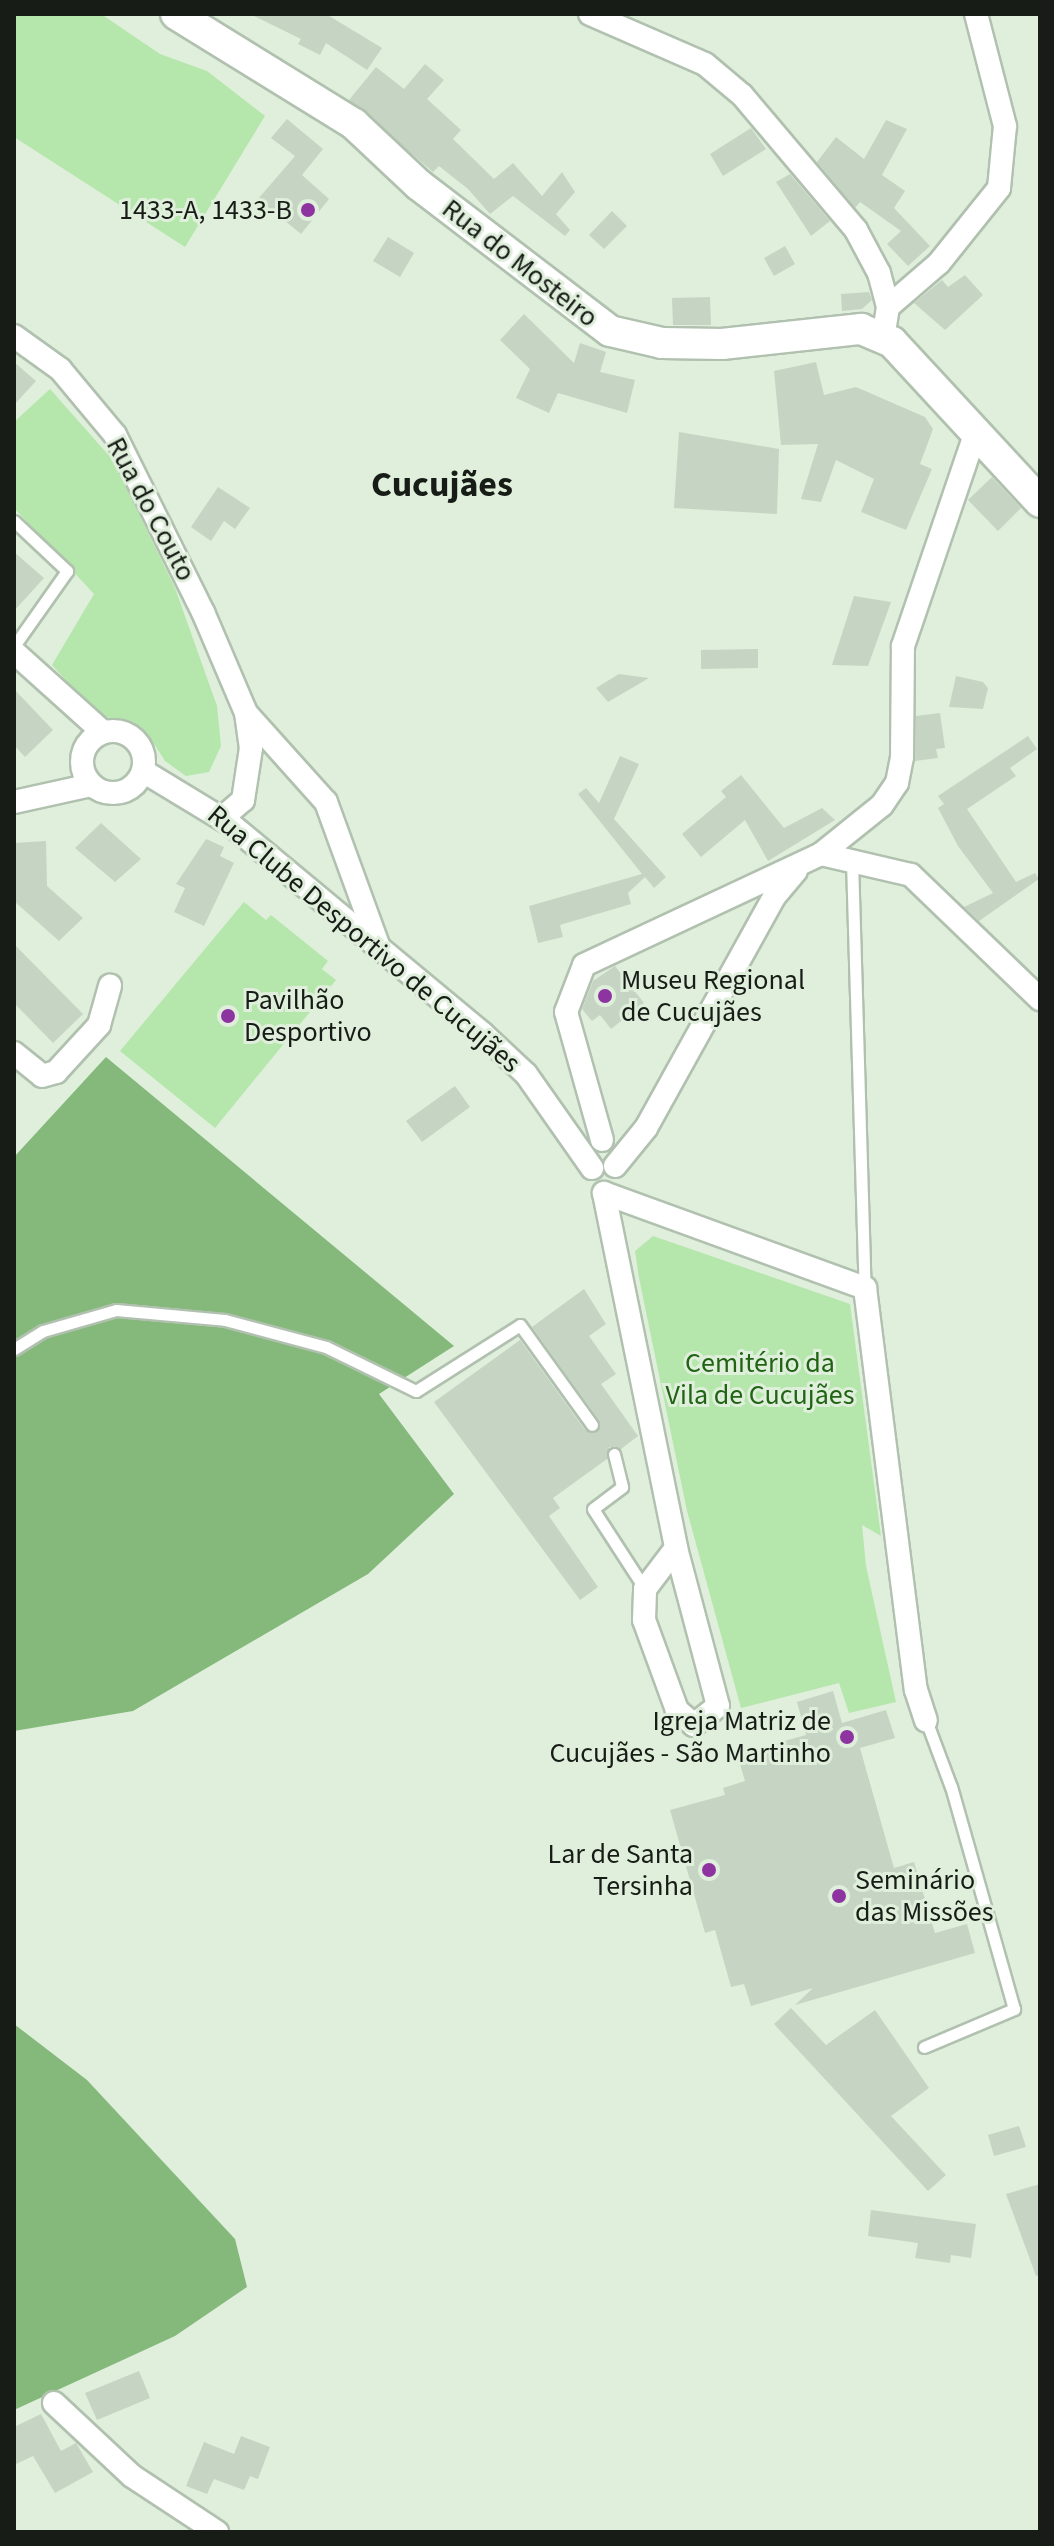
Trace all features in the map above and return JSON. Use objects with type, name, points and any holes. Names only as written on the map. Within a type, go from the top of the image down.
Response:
[{"type":"main road","name":"Rua do Mosteiro","points":[[176,14],[354,124],[419,185],[610,331],[662,343],[722,344],[819,329],[861,329],[885,322],[911,356],[1040,502]]},
{"type":"street","points":[[590,14],[705,64],[742,95],[856,230],[879,273],[885,322]]},
{"type":"street","points":[[885,322],[939,263],[999,188],[1005,126],[976,14]]},
{"type":"street","name":"Rua do Couto","points":[[14,336],[60,369],[115,435],[145,487],[246,713],[326,802],[381,952]]},
{"type":"street","points":[[604,1193],[616,1182],[615,1166],[646,1128],[774,897],[811,859],[882,805],[897,783],[903,646],[976,431]]},
{"type":"street","points":[[14,652],[103,732],[135,740],[143,771],[121,793],[91,785],[14,802]]},
{"type":"street","name":"Rua do Couto","points":[[222,818],[243,800],[250,779],[246,713]]},
{"type":"street","points":[[91,785],[82,755],[103,732]]},
{"type":"street","name":"Rua Clube Desportivo de Cucujães","points":[[143,771],[222,818],[526,1074],[592,1168]]},
{"type":"street","points":[[602,1140],[566,1012],[584,965],[811,859],[852,857],[911,875],[1040,999]]},
{"type":"street","points":[[14,1053],[42,1076],[56,1072],[99,1025],[110,986]]},
{"type":"street","points":[[615,1166],[602,1161],[592,1168],[592,1187],[865,1288],[916,1690],[926,1720]]},
{"type":"street","points":[[604,1193],[676,1548],[718,1706],[694,1725],[677,1710],[649,1633],[645,1589],[676,1548]]},
{"type":"street","points":[[54,2403],[132,2476],[217,2532]]},
{"type":"lane","points":[[14,521],[67,571],[14,646]]},
{"type":"lane","points":[[852,857],[865,1288]]},
{"type":"lane","points":[[14,1349],[43,1331],[116,1310],[225,1320],[326,1347],[416,1391],[520,1325],[592,1425]]},
{"type":"lane","points":[[614,1454],[622,1487],[593,1509],[645,1589]]},
{"type":"lane","points":[[924,2047],[1014,2009],[951,1787],[926,1720]]},
{"type":"green space","points":[[14,14],[101,14],[160,54],[207,71],[265,116],[185,247],[14,137]]},
{"type":"green space","points":[[50,389],[112,459],[175,588],[217,706],[221,746],[209,772],[186,776],[165,761],[149,736],[94,711],[52,665],[94,594],[14,508],[14,422]]},
{"type":"green space","name":"Pavilhão Desportivo","points":[[244,902],[266,920],[271,915],[328,961],[322,969],[336,980],[215,1128],[120,1051]]},
{"type":"green space","points":[[106,1057],[454,1346],[379,1394],[454,1494],[368,1574],[133,1711],[14,1731],[14,1157]]},
{"type":"green space","name":"Cemitério da Vila de Cucujães","points":[[653,1236],[850,1304],[881,1536],[862,1525],[866,1566],[896,1702],[849,1713],[839,1683],[741,1708],[687,1511],[639,1278],[635,1251]]},
{"type":"green space","points":[[14,2024],[87,2080],[235,2239],[247,2287],[175,2336],[14,2410]]},
{"type":"building","points":[[250,14],[326,14],[382,48],[367,70],[326,43],[320,55],[298,44],[301,39]]},
{"type":"building","points":[[425,64],[444,80],[427,99],[461,130],[453,139],[494,179],[513,163],[542,196],[562,172],[575,192],[556,214],[570,230],[565,236],[513,196],[490,214],[468,189],[439,166],[433,172],[349,100],[376,67],[404,89]]},
{"type":"building","points":[[287,119],[323,149],[302,175],[329,199],[301,234],[258,199],[295,156],[271,138]]},
{"type":"building","points":[[886,120],[907,129],[882,175],[905,191],[894,208],[930,246],[908,266],[887,244],[901,231],[860,202],[855,208],[817,162],[836,137],[864,159]]},
{"type":"building","points":[[751,128],[766,149],[723,176],[710,154]]},
{"type":"building","points":[[790,174],[830,221],[811,236],[776,182]]},
{"type":"building","points":[[612,211],[627,226],[604,249],[589,235]]},
{"type":"building","points":[[388,237],[414,253],[400,277],[373,261]]},
{"type":"building","points":[[785,246],[795,264],[774,276],[764,258]]},
{"type":"building","points":[[965,275],[983,295],[945,330],[914,303],[942,280],[948,287]]},
{"type":"building","points":[[869,292],[872,300],[862,309],[842,311],[841,294]]},
{"type":"building","points":[[710,297],[711,325],[673,325],[672,298]]},
{"type":"building","points":[[524,314],[574,363],[580,343],[606,352],[600,372],[635,380],[627,413],[558,393],[549,413],[516,398],[530,369],[500,340]]},
{"type":"building","points":[[14,362],[36,381],[14,405]]},
{"type":"building","points":[[816,362],[824,395],[856,387],[925,417],[933,429],[920,464],[932,469],[906,530],[861,512],[874,479],[836,460],[821,502],[801,499],[818,444],[781,445],[774,371]]},
{"type":"building","points":[[679,432],[779,449],[777,514],[674,508]]},
{"type":"building","points":[[992,477],[1021,508],[998,531],[968,500]]},
{"type":"building","points":[[218,487],[250,508],[235,529],[224,521],[211,541],[191,527]]},
{"type":"building","points":[[14,552],[44,578],[14,611]]},
{"type":"building","points":[[854,596],[891,602],[868,666],[832,665]]},
{"type":"building","points":[[758,649],[758,668],[701,669],[701,650]]},
{"type":"building","points":[[619,674],[649,678],[608,702],[596,688]]},
{"type":"building","points":[[956,676],[983,682],[988,688],[983,709],[949,707]]},
{"type":"building","points":[[14,689],[53,730],[25,757],[14,745]]},
{"type":"building","points":[[940,713],[945,748],[936,749],[938,758],[915,761],[916,716]]},
{"type":"building","points":[[1028,736],[1037,749],[1010,768],[1016,776],[967,809],[1016,882],[1035,873],[1039,879],[979,921],[964,907],[993,893],[958,846],[938,808],[944,804],[938,796]]},
{"type":"building","points":[[620,756],[639,764],[614,819],[666,877],[654,888],[645,877],[628,893],[631,904],[560,925],[563,937],[538,943],[529,906],[642,874],[578,794],[586,788],[599,803]]},
{"type":"building","points":[[741,775],[784,828],[822,808],[835,820],[768,861],[745,820],[701,857],[682,834],[726,797],[721,791]]},
{"type":"building","points":[[101,823],[141,859],[115,882],[75,848]]},
{"type":"building","points":[[206,839],[224,847],[220,856],[234,863],[204,926],[174,912],[185,888],[176,884]]},
{"type":"building","points":[[46,841],[47,886],[83,918],[59,941],[14,901],[14,843]]},
{"type":"building","points":[[14,944],[83,1014],[53,1043],[14,1003]]},
{"type":"building","points":[[615,966],[644,1003],[611,1029],[600,1015],[592,1021],[582,1009],[593,981]]},
{"type":"building","points":[[455,1086],[470,1107],[422,1142],[406,1121]]},
{"type":"building","points":[[584,1289],[606,1324],[589,1336],[616,1374],[601,1384],[638,1436],[621,1449],[609,1447],[607,1459],[553,1498],[560,1508],[549,1516],[598,1587],[580,1600],[434,1402],[520,1340],[585,1430],[598,1431],[599,1420],[532,1327]]},
{"type":"building","name":"Seminário das Missões","points":[[833,1691],[842,1723],[886,1710],[895,1738],[860,1748],[894,1868],[914,1862],[935,1933],[967,1924],[975,1953],[795,2005],[813,1988],[751,2006],[744,1984],[731,1987],[715,1930],[705,1933],[670,1810],[725,1795],[723,1788],[745,1781],[737,1754],[806,1735],[797,1702]]},
{"type":"building","points":[[791,2008],[826,2045],[875,2010],[929,2088],[891,2116],[946,2175],[928,2191],[774,2024]]},
{"type":"building","points":[[1019,2126],[1026,2147],[994,2156],[988,2135]]},
{"type":"building","points":[[1040,2184],[1040,2275],[1036,2276],[1006,2194]]},
{"type":"building","points":[[871,2210],[976,2224],[971,2258],[951,2255],[950,2263],[915,2258],[918,2243],[868,2236]]},
{"type":"building","points":[[139,2371],[150,2398],[97,2420],[85,2393]]},
{"type":"building","points":[[41,2414],[61,2451],[76,2443],[93,2472],[55,2493],[33,2456],[14,2465],[14,2427]]},
{"type":"building","points":[[241,2436],[270,2447],[258,2479],[250,2476],[244,2490],[214,2479],[207,2494],[186,2486],[204,2442],[234,2454]]},
{"type":"place","name":"1433-A, 1433-B","points":[[308,210]]},
{"type":"place","name":"Museu Regional de Cucujães","points":[[605,996]]},
{"type":"place","name":"Pavilhão Desportivo","points":[[228,1016]]},
{"type":"place","name":"Igreja Matriz de Cucujães - São Martinho","points":[[847,1737]]},
{"type":"place","name":"Lar de Santa Tersinha","points":[[709,1870]]},
{"type":"place","name":"Seminário das Missões","points":[[839,1896]]},
{"type":"district","name":"Cucujães","points":[[442,485]]}]
